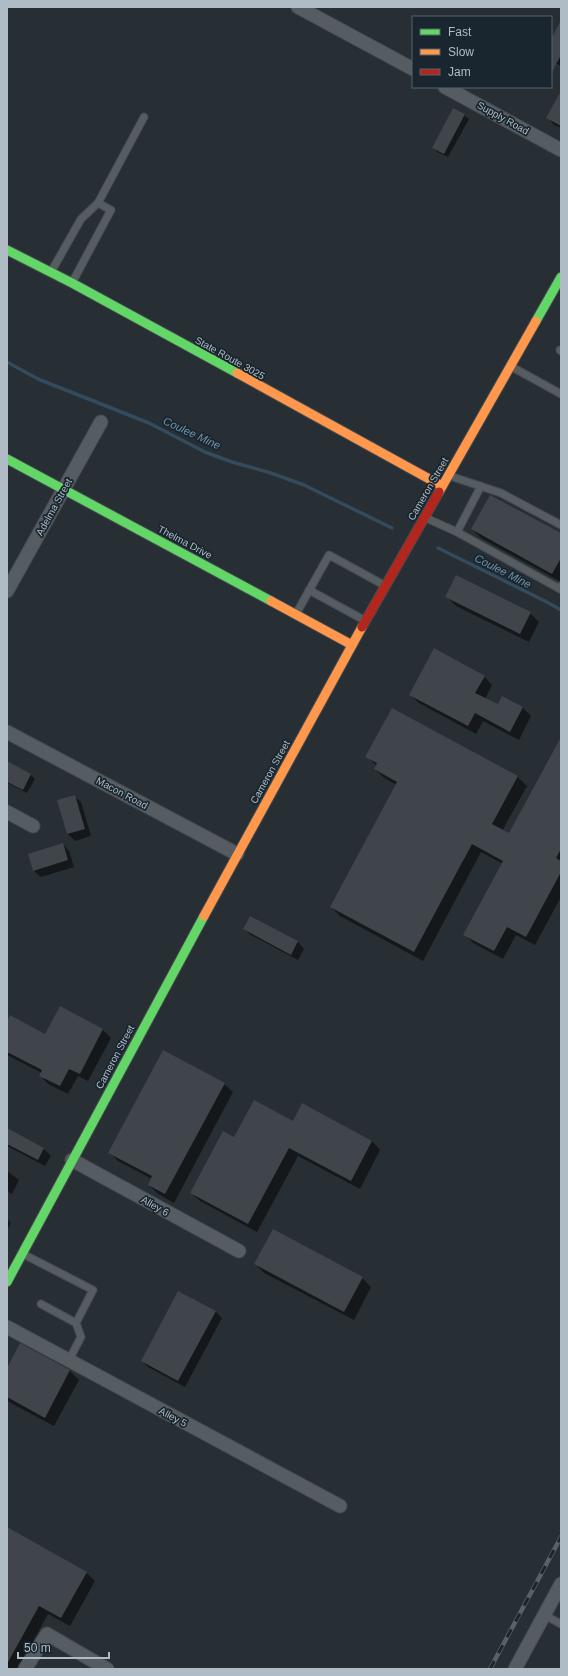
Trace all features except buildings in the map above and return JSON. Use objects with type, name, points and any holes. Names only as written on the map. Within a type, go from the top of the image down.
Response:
[{"type":"main road","name":"State Route 3025","points":[[7,250],[72,283],[442,486]]},
{"type":"main road","name":"Cameron Street","points":[[8,1279],[23,1254],[237,854],[352,645],[561,277]]},
{"type":"main road","name":"Thelma Drive","points":[[7,459],[352,645]]},
{"type":"street","points":[[298,7],[412,69]]},
{"type":"street","name":"Supply Road","points":[[447,88],[561,150]]},
{"type":"street","name":"Adelma Street","points":[[7,591],[101,422]]},
{"type":"street","name":"Macon Road","points":[[7,732],[237,854]]},
{"type":"street","points":[[7,812],[33,826]]},
{"type":"street","name":"Alley 6","points":[[72,1160],[239,1251]]},
{"type":"street","name":"Alley 5","points":[[7,1327],[340,1506]]},
{"type":"street","points":[[515,1669],[561,1584]]},
{"type":"street","points":[[25,1669],[47,1634],[107,1669]]},
{"type":"lane","points":[[51,272],[80,219],[98,203],[144,117]]},
{"type":"lane","points":[[72,283],[111,210],[98,203]]},
{"type":"lane","points":[[510,366],[561,394]]},
{"type":"lane","points":[[448,476],[501,493],[561,525]]},
{"type":"lane","points":[[457,532],[481,486]]},
{"type":"lane","points":[[425,517],[457,532],[560,588],[561,586]]},
{"type":"lane","points":[[296,615],[329,555],[386,586]]},
{"type":"lane","points":[[309,590],[366,621]]},
{"type":"lane","points":[[23,1254],[93,1290],[76,1322],[81,1338],[69,1360]]},
{"type":"lane","points":[[41,1304],[76,1322]]},
{"type":"lane","points":[[544,1615],[561,1624]]},
{"type":"waterway","name":"Coulee Mine","points":[[7,362],[38,379],[149,423],[205,452],[304,485],[392,528]]},
{"type":"waterway","name":"Coulee Mine","points":[[438,548],[561,610]]},
{"type":"railway","points":[[490,1669],[561,1537]]},
{"type":"traffic: fast","points":[[7,250],[72,283],[237,373]]},
{"type":"traffic: fast","points":[[536,321],[561,277]]},
{"type":"traffic: fast","points":[[7,459],[271,601]]},
{"type":"traffic: fast","points":[[7,1282],[204,916]]},
{"type":"traffic: slow","points":[[439,492],[536,321]]},
{"type":"traffic: slow","points":[[237,373],[442,486]]},
{"type":"traffic: slow","points":[[271,601],[352,645]]},
{"type":"traffic: slow","points":[[204,916],[362,627]]},
{"type":"traffic: jam","points":[[362,627],[439,492]]}]
